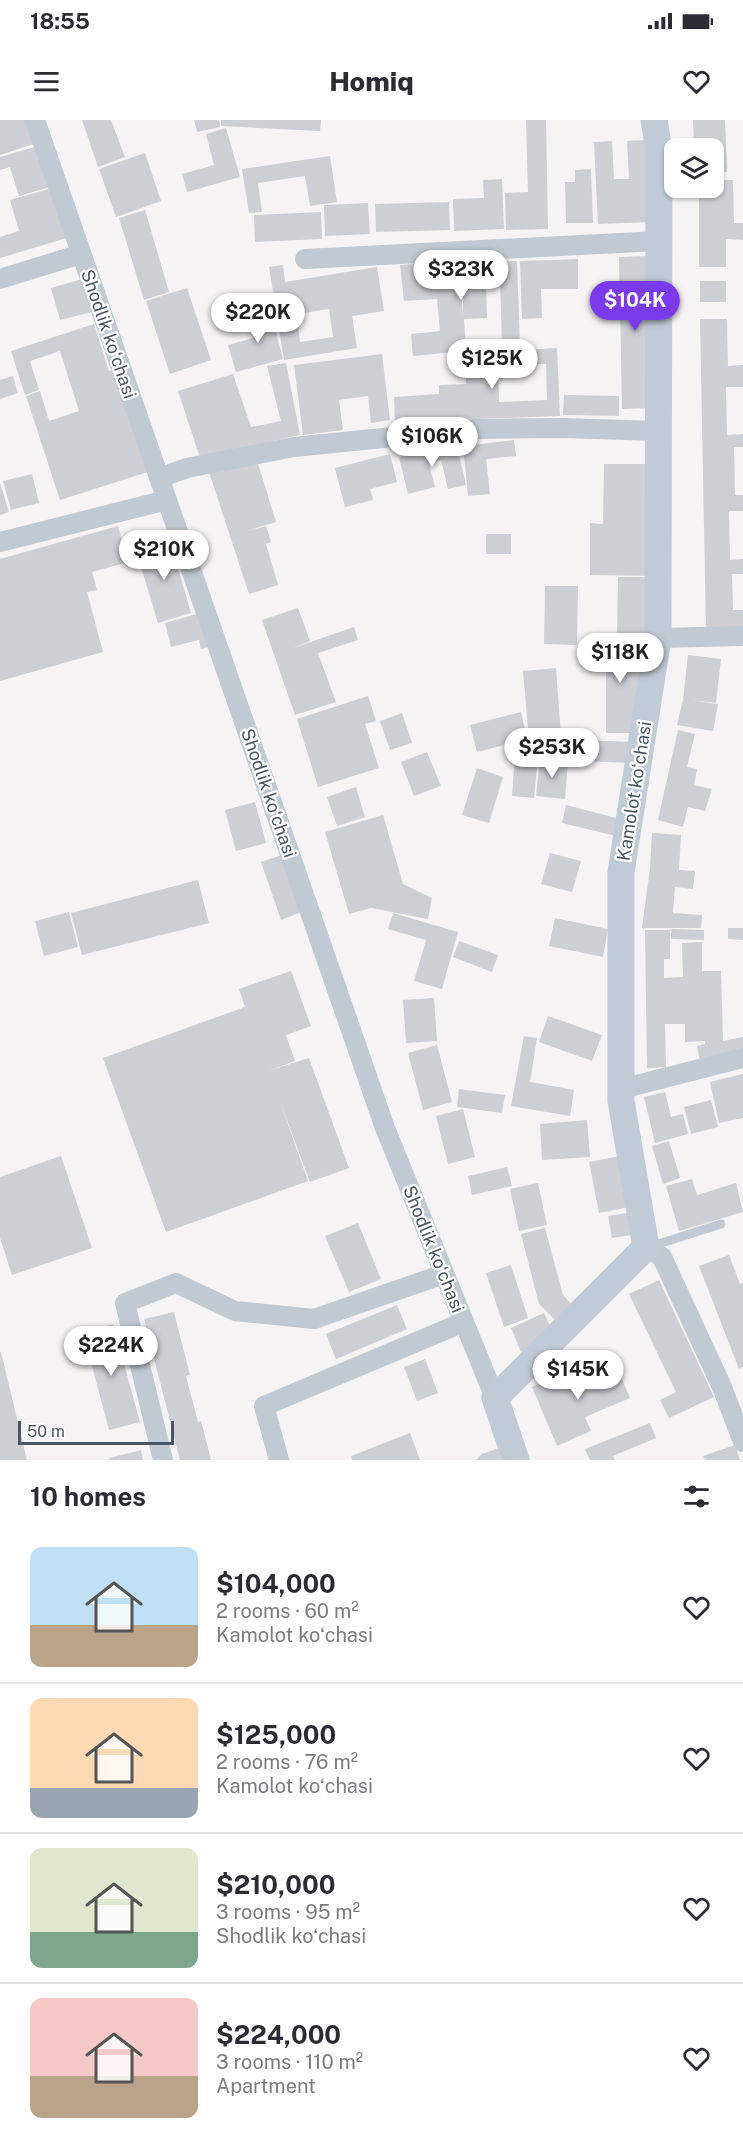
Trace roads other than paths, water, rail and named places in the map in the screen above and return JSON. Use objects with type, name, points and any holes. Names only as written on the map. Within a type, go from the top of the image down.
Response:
[{"type":"street","name":"Shodlik koʻchasi","points":[[35,120],[385,1128],[495,1398],[516,1460]]},
{"type":"street","name":"Kamolot koʻchasi","points":[[646,1248],[621,1101],[621,872],[658,638],[659,150],[654,120]]},
{"type":"street","points":[[305,259],[659,241]]},
{"type":"street","points":[[0,279],[81,254]]},
{"type":"street","points":[[159,478],[187,468],[294,447],[472,429],[563,428],[658,431]]},
{"type":"street","points":[[0,542],[167,500]]},
{"type":"street","points":[[658,638],[743,636]]},
{"type":"street","points":[[621,1089],[743,1058]]},
{"type":"street","points":[[495,1398],[646,1248],[662,1257],[722,1387],[743,1442]]},
{"type":"street","points":[[163,1460],[124,1303],[176,1283],[235,1311],[314,1319],[444,1274]]},
{"type":"street","points":[[279,1460],[264,1406],[464,1322]]},
{"type":"lane","points":[[646,1248],[720,1224]]}]
